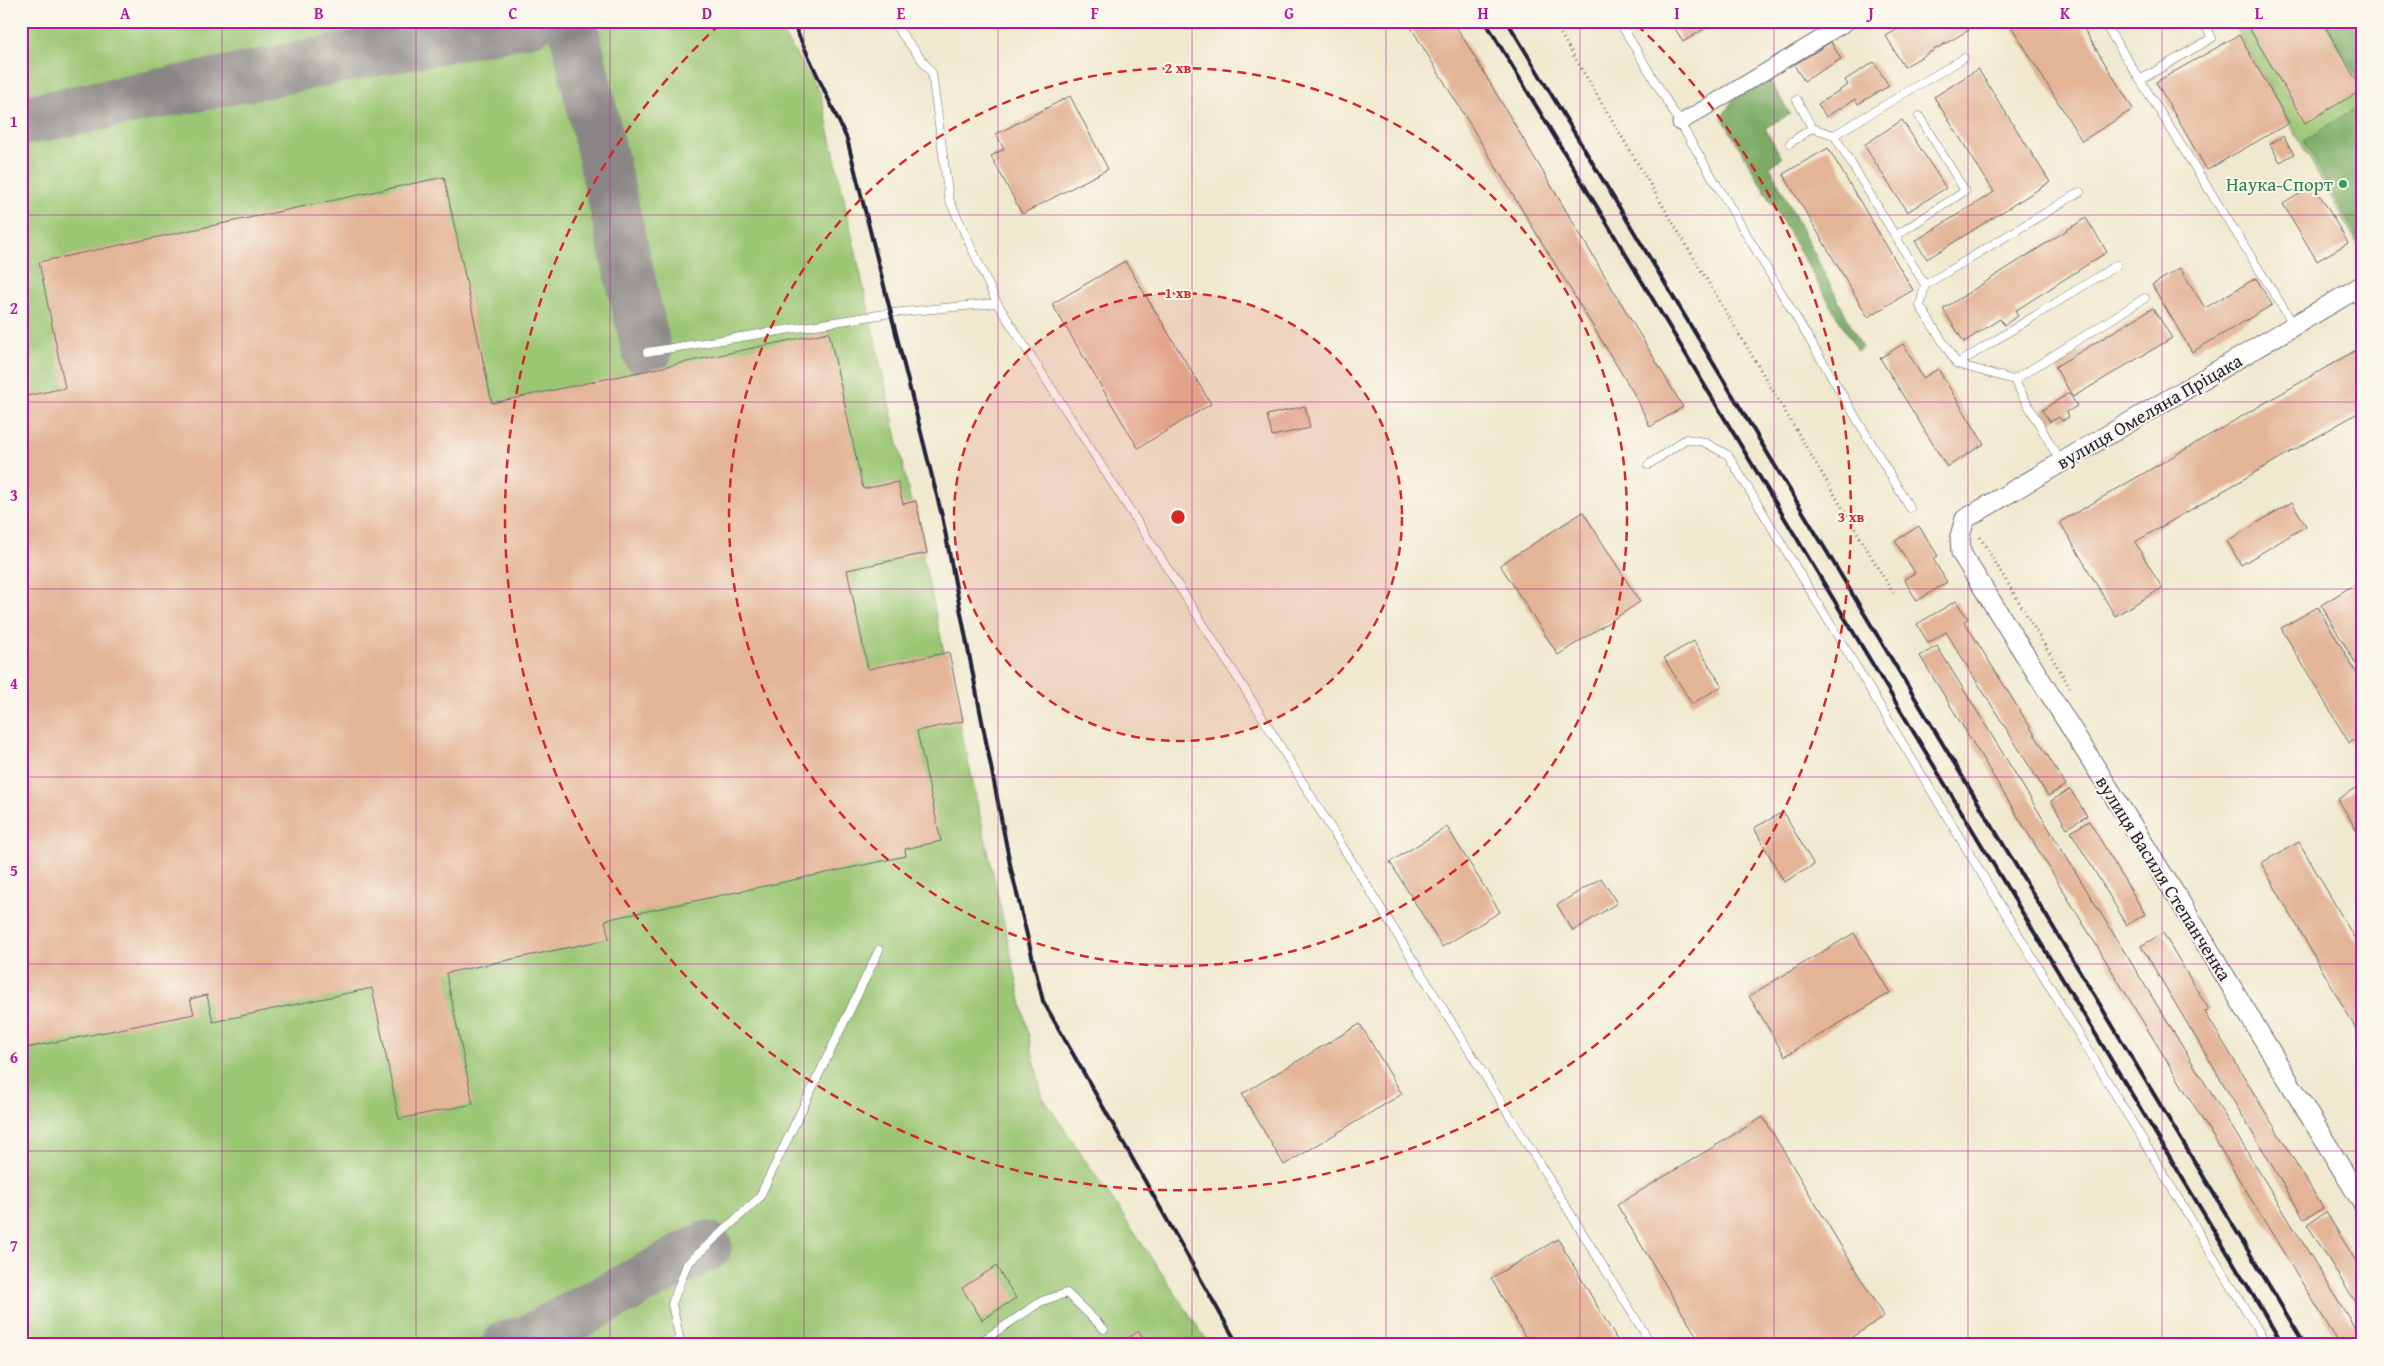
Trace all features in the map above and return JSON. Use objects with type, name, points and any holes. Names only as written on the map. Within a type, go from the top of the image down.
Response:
[{"type":"street","points":[[1680,123],[1849,21]]},
{"type":"street","name":"вулиця Омеляна Пріцака","points":[[1961,553],[1960,536],[1966,519],[2363,285]]},
{"type":"street","name":"вулиця Василя Степанченка","points":[[1961,553],[2179,900],[2363,1204]]},
{"type":"lane","points":[[892,21],[932,73],[949,200],[997,303],[1246,691],[1652,1345]]},
{"type":"lane","points":[[1619,21],[1910,508]]},
{"type":"lane","points":[[2103,21],[2294,325]]},
{"type":"lane","points":[[2140,80],[2212,38],[2203,21]]},
{"type":"lane","points":[[1834,135],[1964,58]]},
{"type":"lane","points":[[1797,100],[1812,128],[1834,135],[1925,285],[1920,306],[1958,364],[2014,380],[2061,463]]},
{"type":"lane","points":[[1895,236],[1965,191],[1919,116]]},
{"type":"lane","points":[[1790,143],[1812,128]]},
{"type":"lane","points":[[1925,285],[2080,192]]},
{"type":"lane","points":[[1958,364],[2117,265]]},
{"type":"lane","points":[[2014,380],[2145,298]]},
{"type":"lane","points":[[647,352],[890,313],[997,303]]},
{"type":"lane","points":[[1648,464],[1686,439],[1704,442],[1728,455],[2266,1345]]},
{"type":"lane","points":[[681,1345],[672,1304],[687,1264],[759,1198],[879,950]]},
{"type":"lane","points":[[976,1345],[1042,1301],[1067,1293],[1104,1329]]},
{"type":"path","points":[[1553,21],[1893,593]]},
{"type":"green space","points":[[21,21],[775,21],[821,95],[1042,1096],[1210,1345],[21,1345]]},
{"type":"green space","name":"Наука-Спорт","points":[[2232,21],[2363,21],[2363,246],[2360,248]]},
{"type":"green space","points":[[2325,21],[2363,21],[2363,86]]},
{"type":"green space","points":[[1768,78],[1790,114],[1765,128],[1782,158],[1770,167],[1862,347],[1857,351],[1722,117],[1735,97]]},
{"type":"green space","points":[[2363,103],[2363,243],[2361,244],[2304,141]]},
{"type":"building","points":[[1407,21],[1453,21],[1683,407],[1650,427],[1636,397]]},
{"type":"building","points":[[1671,21],[1717,21],[1683,42]]},
{"type":"building","points":[[1912,21],[1964,21],[1969,30],[1904,67],[1886,36]]},
{"type":"building","points":[[2008,21],[2079,21],[2133,109],[2082,141]]},
{"type":"building","points":[[2245,21],[2322,21],[2362,90],[2305,123]]},
{"type":"building","points":[[2239,35],[2289,123],[2207,170],[2156,82]]},
{"type":"building","points":[[1831,42],[1841,59],[1804,81],[1794,65]]},
{"type":"building","points":[[1874,62],[1889,86],[1858,104],[1855,99],[1826,117],[1818,104],[1848,85],[1845,80]]},
{"type":"building","points":[[1978,69],[2050,182],[1927,259],[1915,241],[1994,192],[1934,97]]},
{"type":"building","points":[[1070,96],[1108,169],[1022,214],[991,156],[1004,149],[996,134]]},
{"type":"building","points":[[1902,120],[1946,188],[1907,212],[1864,145]]},
{"type":"building","points":[[2283,136],[2294,154],[2280,162],[2270,144]]},
{"type":"building","points":[[1828,148],[1913,290],[1868,317],[1783,174]]},
{"type":"building","points":[[444,177],[492,403],[829,332],[863,489],[898,482],[903,504],[916,501],[927,553],[847,570],[868,669],[949,652],[963,721],[917,731],[941,841],[905,849],[906,856],[605,920],[609,939],[446,973],[473,1104],[399,1119],[372,988],[213,1022],[207,995],[190,999],[194,1014],[21,1049],[21,397],[65,388],[39,262]]},
{"type":"building","points":[[2314,185],[2348,243],[2317,261],[2283,204]]},
{"type":"building","points":[[2086,218],[2107,252],[2015,311],[2018,316],[2004,325],[2000,319],[1964,342],[1943,309]]},
{"type":"building","points":[[1125,261],[1211,404],[1138,448],[1052,304]]},
{"type":"building","points":[[2180,268],[2205,308],[2256,278],[2272,305],[2192,352],[2152,285]]},
{"type":"building","points":[[2153,308],[2172,338],[2073,397],[2055,367]]},
{"type":"building","points":[[1903,344],[1923,378],[1938,369],[1984,444],[1947,467],[1880,358]]},
{"type":"building","points":[[2363,346],[2363,410],[2135,542],[2162,588],[2115,616],[2060,522]]},
{"type":"building","points":[[2069,393],[2077,406],[2067,412],[2069,417],[2062,421],[2059,417],[2050,422],[2042,410]]},
{"type":"building","points":[[1305,406],[1310,428],[1272,436],[1267,415]]},
{"type":"building","points":[[2292,502],[2306,526],[2241,565],[2227,541]]},
{"type":"building","points":[[1583,512],[1640,602],[1558,655],[1500,565]]},
{"type":"building","points":[[1919,526],[1938,556],[1933,559],[1947,582],[1917,601],[1904,579],[1915,573],[1895,541]]},
{"type":"building","points":[[2360,581],[2363,586],[2363,676],[2321,605]]},
{"type":"building","points":[[1956,601],[1968,619],[1964,621],[2066,785],[2048,796],[1946,632],[1928,643],[1917,624]]},
{"type":"building","points":[[2318,607],[2363,684],[2363,735],[2349,743],[2281,628]]},
{"type":"building","points":[[1694,641],[1722,686],[1692,704],[1664,658]]},
{"type":"building","points":[[1937,646],[2363,1341],[2363,1345],[2340,1345],[1920,656]]},
{"type":"building","points":[[2363,784],[2363,841],[2338,799]]},
{"type":"building","points":[[2070,789],[2087,816],[2067,828],[2051,801]]},
{"type":"building","points":[[1783,812],[1814,865],[1784,882],[1754,828]]},
{"type":"building","points":[[2089,821],[2145,914],[2127,925],[2071,832]]},
{"type":"building","points":[[1447,827],[1500,912],[1442,947],[1390,862]]},
{"type":"building","points":[[2299,842],[2363,953],[2363,1041],[2261,863]]},
{"type":"building","points":[[1601,878],[1617,903],[1573,931],[1557,905]]},
{"type":"building","points":[[1854,933],[1890,993],[1785,1056],[1749,996]]},
{"type":"building","points":[[2163,933],[2209,1010],[2205,1012],[2323,1208],[2304,1219],[2141,946]]},
{"type":"building","points":[[1360,1024],[1402,1094],[1284,1165],[1242,1094]]},
{"type":"building","points":[[1763,1117],[1884,1317],[1839,1345],[1702,1345],[1617,1205]]},
{"type":"building","points":[[2326,1212],[2363,1273],[2363,1315],[2307,1224]]},
{"type":"building","points":[[1558,1239],[1620,1345],[1530,1345],[1491,1278]]},
{"type":"building","points":[[996,1266],[1016,1298],[982,1320],[962,1288]]},
{"type":"building","points":[[1139,1331],[1147,1345],[1117,1345]]},
{"type":"taxiway","points":[[21,121],[532,21]]},
{"type":"taxiway","points":[[572,21],[647,352]]},
{"type":"taxiway","points":[[507,1345],[528,1340],[707,1246]]},
{"type":"railway","points":[[792,21],[847,139],[942,516],[1011,869],[1043,1001],[1238,1345]]},
{"type":"railway","points":[[1485,21],[2283,1345]]},
{"type":"railway","points":[[1507,21],[2305,1345]]},
{"type":"place","name":"Наука-Спорт","points":[[2343,184]]}]
